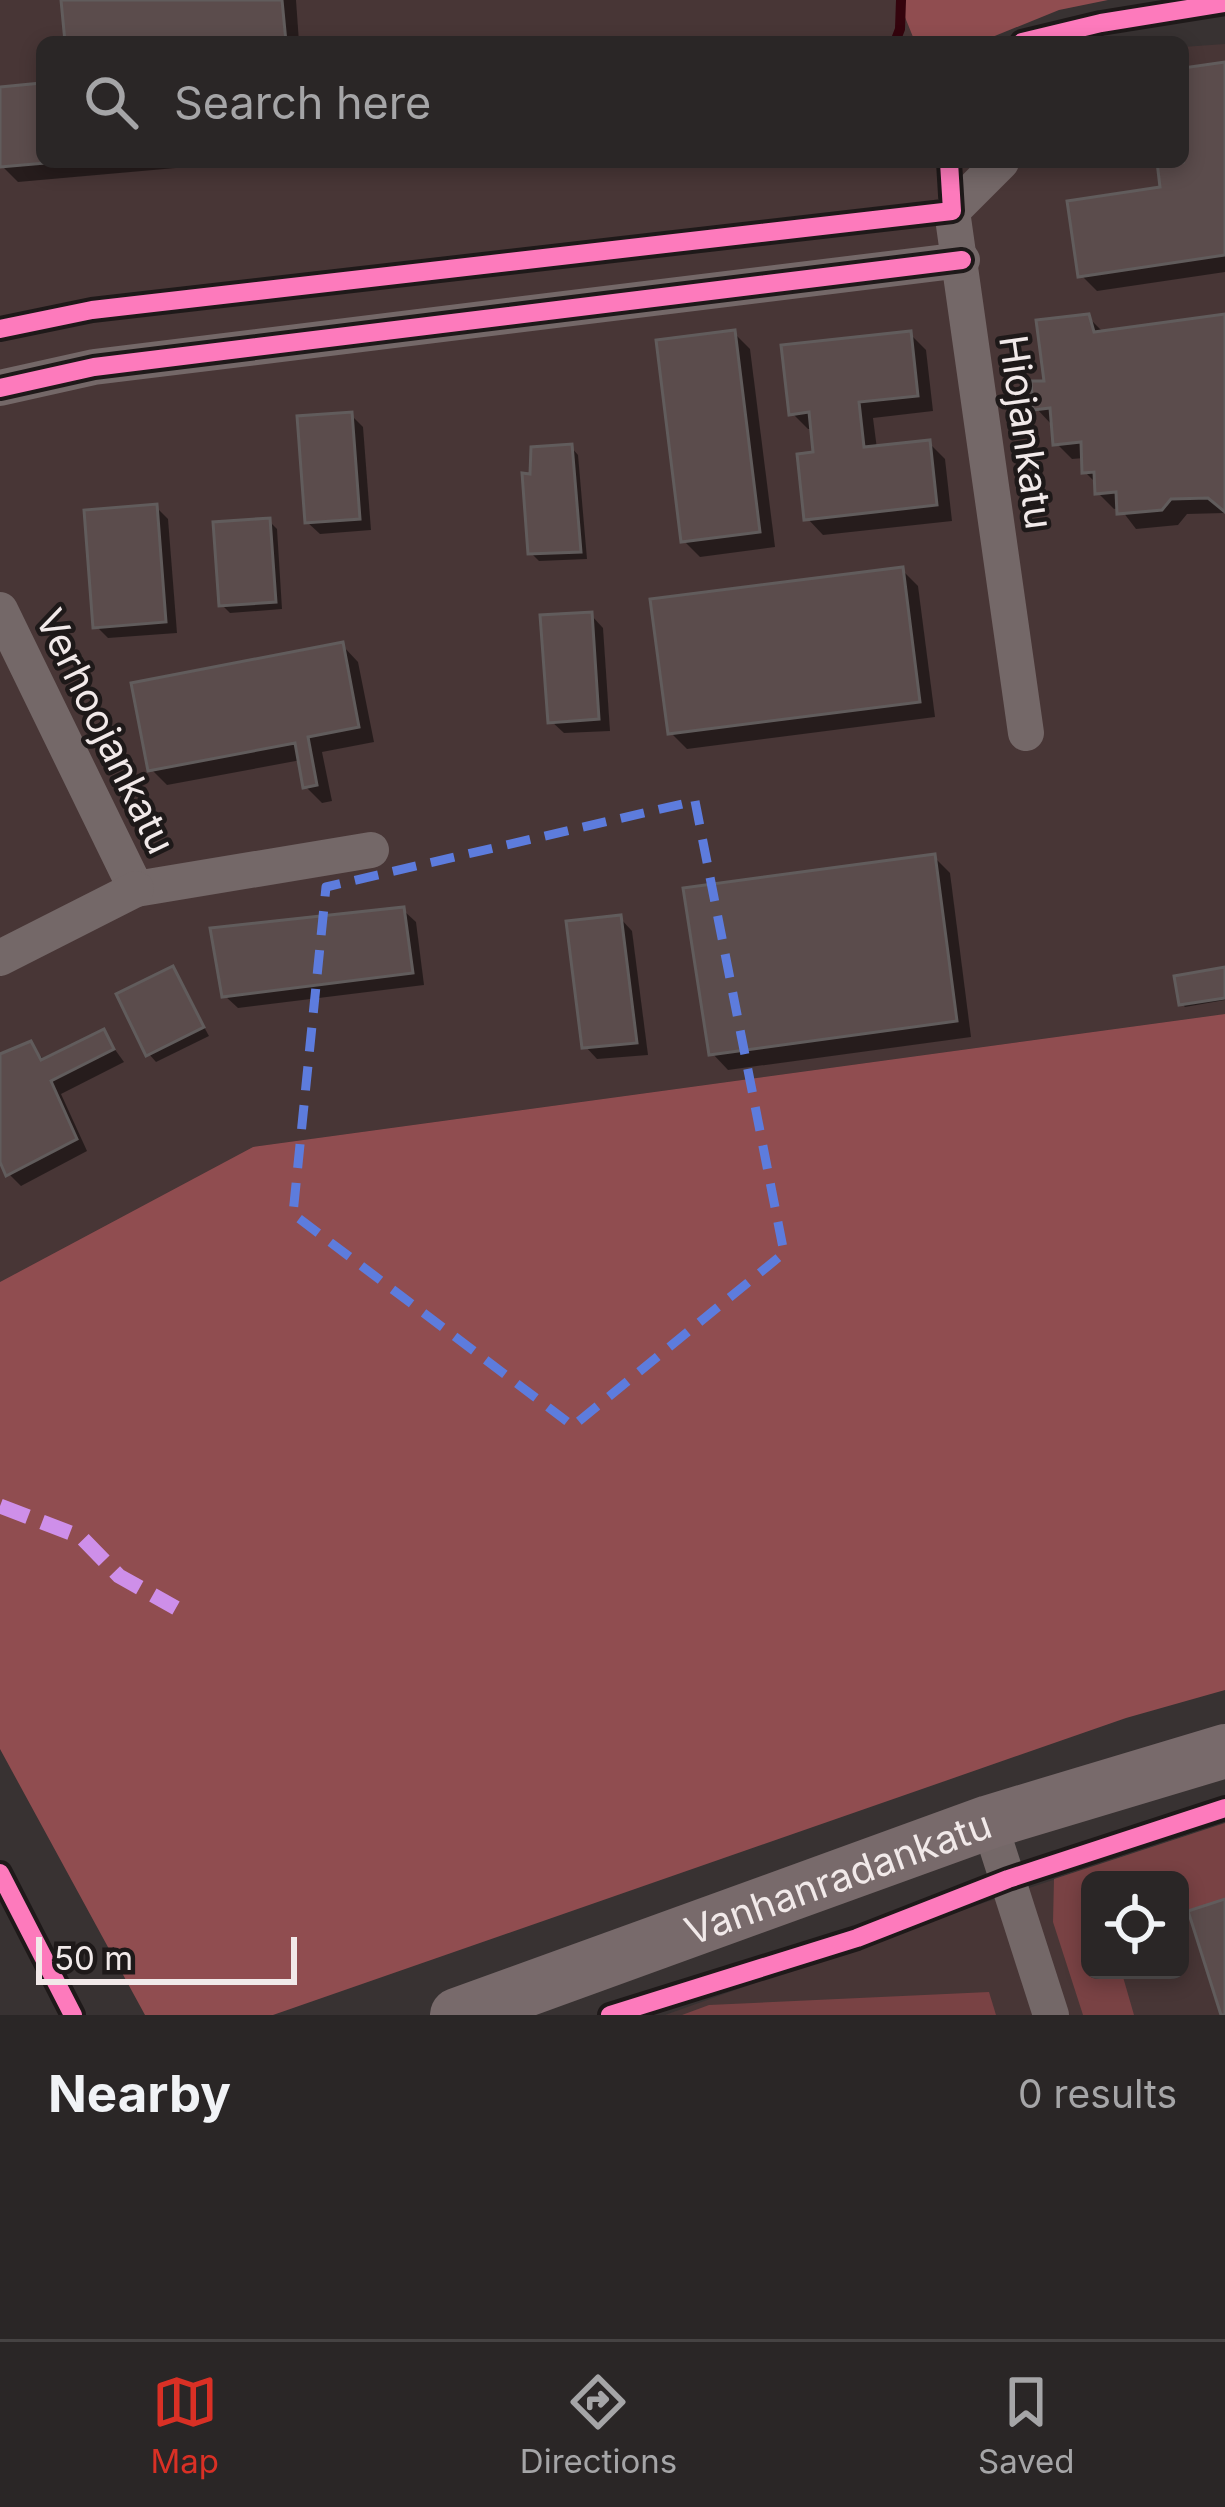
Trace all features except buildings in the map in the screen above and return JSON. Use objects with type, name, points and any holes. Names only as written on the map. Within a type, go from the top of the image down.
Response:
[{"type":"street","name":"Hiojankatu","points":[[995,168],[952,211],[1026,733]]},
{"type":"street","points":[[0,388],[94,367],[962,260]]},
{"type":"street","name":"Verhoojankatu","points":[[0,610],[136,889]]},
{"type":"street","name":"Verhoojankatu","points":[[0,958],[136,889],[370,850]]},
{"type":"street","name":"Vanhanradankatu","points":[[458,2015],[989,1822],[1225,1751]]},
{"type":"street","points":[[989,1822],[1052,2015]]},
{"type":"highlighted area","points":[[695,801],[784,1253],[573,1426],[293,1214],[326,887]]},
{"type":"shaded area","points":[[0,0],[898,0],[913,36],[36,36],[36,168],[1189,168],[1189,47],[1225,44],[1225,1014],[253,1147],[0,1282]]},
{"type":"shaded area","points":[[898,0],[1108,0],[1059,10],[995,36],[913,36]]},
{"type":"shaded area","points":[[1225,1014],[1225,1690],[1126,1718],[273,2015],[145,2015],[0,1749],[0,1282],[253,1147]]},
{"type":"shaded area","points":[[1225,1823],[1225,2015],[665,2015],[926,1922]]},
{"type":"shaded area","points":[[1225,1823],[1225,1899],[1189,1911],[1189,1871],[1081,1871],[1081,1979],[1124,1979],[1134,2015],[1083,2015],[1053,1922],[1054,1879]]},
{"type":"shaded area","points":[[989,1992],[996,2015],[682,2015],[709,2005]]},
{"type":"waterway","points":[[897,36],[901,0]]},
{"type":"marked path","points":[[0,1506],[81,1537],[119,1576],[176,1608]]},
{"type":"cycle path","points":[[1047,36],[1225,3]]},
{"type":"cycle path","points":[[0,329],[92,310],[952,211],[949,168]]},
{"type":"cycle path","points":[[0,388],[94,367],[962,260]]},
{"type":"cycle path","points":[[610,2015],[857,1938],[1008,1879],[1225,1808]]},
{"type":"cycle path","points":[[0,1873],[73,2015]]}]
